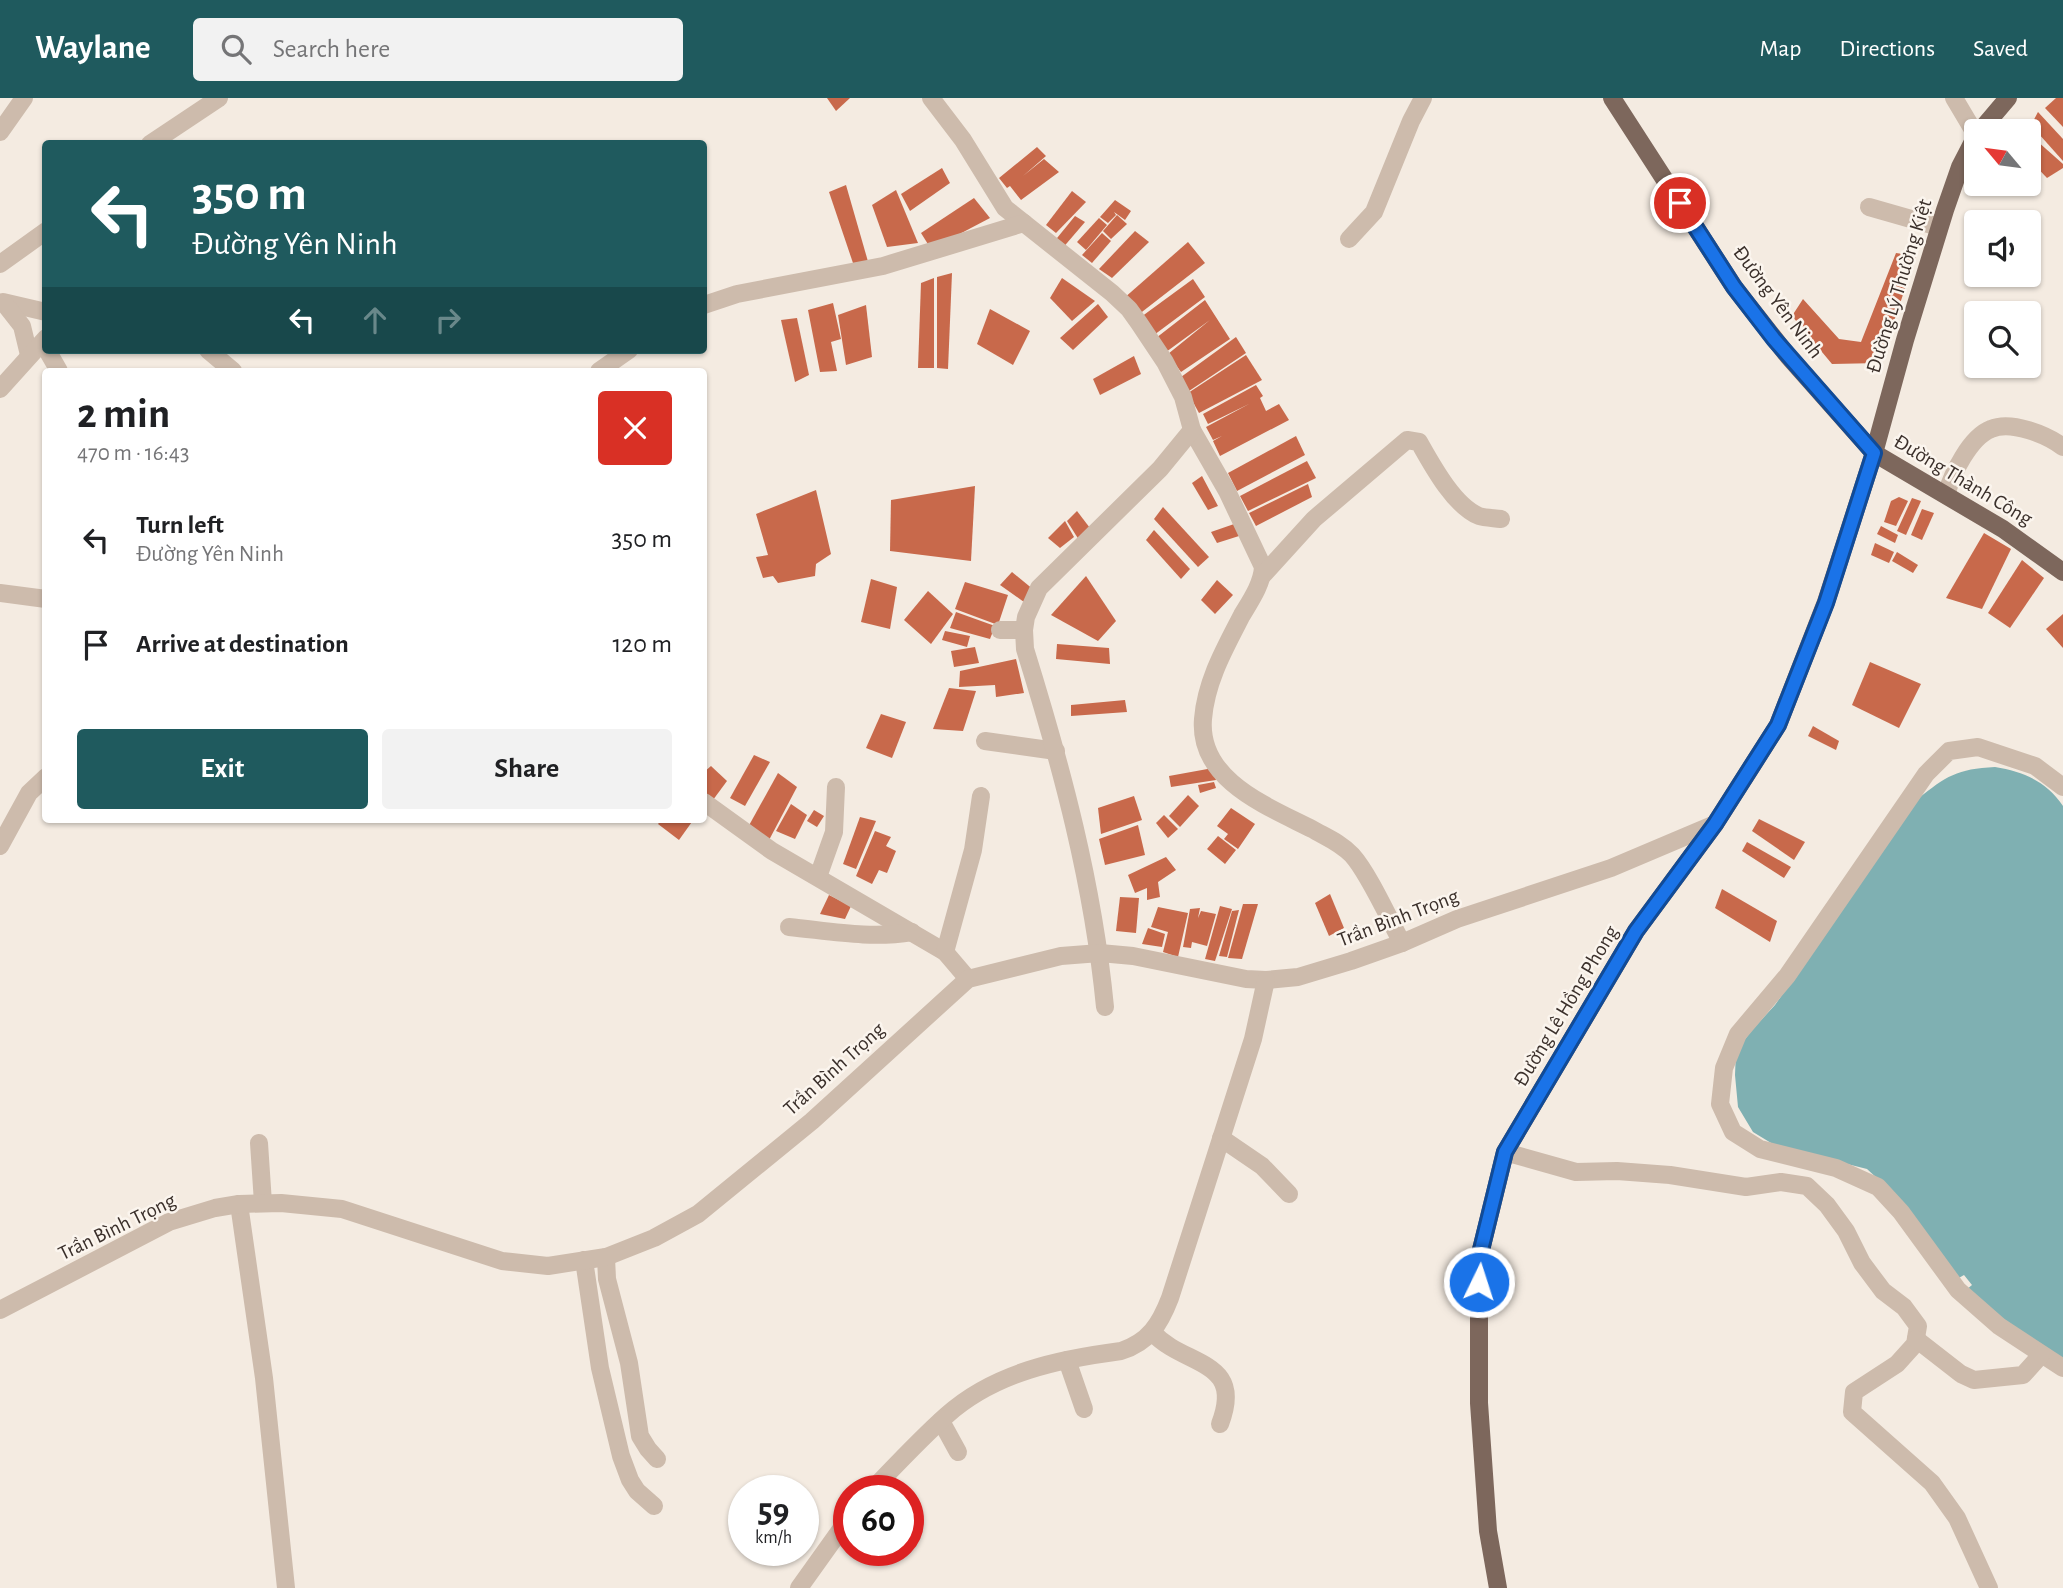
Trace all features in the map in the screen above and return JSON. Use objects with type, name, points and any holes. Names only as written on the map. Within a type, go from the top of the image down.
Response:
[{"type":"main road","name":"Đường Yên Ninh","points":[[1612,98],[1734,287],[1788,356],[1874,453]]},
{"type":"main road","points":[[1990,119],[2008,98]]},
{"type":"main road","name":"Đường Lý Thường Kiệt","points":[[1874,453],[1939,228],[1964,159]]},
{"type":"main road","name":"Đường Thành Công","points":[[1874,453],[2003,528],[2063,572]]},
{"type":"main road","name":"Đường Lê Hồng Phong","points":[[1498,1588],[1488,1531],[1479,1403],[1479,1258],[1505,1152],[1636,931],[1715,824],[1778,725],[1826,603],[1874,453]]},
{"type":"street","points":[[0,132],[24,98]]},
{"type":"street","points":[[156,140],[219,98]]},
{"type":"street","points":[[931,98],[963,140],[1005,208],[1129,309],[1165,362],[1183,397],[1192,430],[1237,512],[1263,566],[1262,575]]},
{"type":"street","points":[[1349,239],[1374,212],[1423,98]]},
{"type":"street","points":[[1954,98],[1966,119]]},
{"type":"street","points":[[1869,207],[1939,228]]},
{"type":"street","points":[[707,303],[883,266],[1024,223]]},
{"type":"street","points":[[0,264],[42,234]]},
{"type":"street","points":[[2,302],[42,311]]},
{"type":"street","points":[[2,302],[22,326],[29,355]]},
{"type":"street","points":[[0,389],[29,355],[42,346]]},
{"type":"street","points":[[213,354],[229,368]]},
{"type":"street","points":[[603,368],[623,354]]},
{"type":"street","points":[[1946,495],[1959,463],[1980,436],[1992,428],[2013,427],[2035,432],[2063,447]]},
{"type":"street","points":[[1105,1007],[1100,953],[1084,863],[1056,751],[1025,649],[1024,630],[1026,617],[1039,588],[1160,469],[1192,430]]},
{"type":"street","points":[[1402,943],[1352,855],[1337,843],[1256,800],[1219,770],[1205,744],[1203,721],[1208,691],[1220,657],[1262,575],[1314,519],[1407,440],[1419,442],[1449,489],[1466,508],[1480,517],[1501,519]]},
{"type":"street","points":[[0,593],[42,598]]},
{"type":"street","points":[[1000,630],[1024,630]]},
{"type":"street","points":[[985,741],[1056,751]]},
{"type":"street","points":[[2063,787],[2035,766],[2003,754],[1978,747],[1949,751],[1926,774],[1787,976],[1738,1034],[1724,1068],[1720,1104],[1733,1132],[1760,1149],[1836,1168],[1878,1186],[1958,1290],[1999,1326],[2063,1368]]},
{"type":"street","points":[[0,846],[29,793],[42,781]]},
{"type":"street","points":[[818,877],[834,832],[836,787]]},
{"type":"street","points":[[945,952],[973,850],[981,796]]},
{"type":"street","points":[[707,804],[772,851],[945,952],[968,979]]},
{"type":"street","name":"Trần Bình Trọng","points":[[0,1310],[169,1222],[215,1208],[239,1205],[263,1203],[342,1209],[502,1261],[548,1266],[606,1257],[654,1238],[698,1214],[812,1121],[968,979],[1060,956],[1100,953],[1133,956],[1246,979],[1298,977],[1402,943],[1457,919],[1611,868],[1715,824]]},
{"type":"street","points":[[789,927],[875,936],[912,932]]},
{"type":"street","points":[[887,1475],[941,1420],[974,1396],[1014,1374],[1042,1364],[1132,1347],[1153,1333],[1170,1298],[1253,1039],[1266,980]]},
{"type":"street","points":[[1221,1138],[1262,1166],[1289,1194]]},
{"type":"street","points":[[259,1143],[263,1203]]},
{"type":"street","points":[[1505,1152],[1576,1172],[1617,1171],[1670,1175],[1746,1187],[1781,1182],[1807,1186],[1827,1205],[1846,1231],[1862,1264],[1883,1291],[1904,1307],[1918,1326],[1915,1344],[1897,1364],[1854,1392],[1853,1412],[1932,1483],[1957,1518],[1989,1588]]},
{"type":"street","points":[[239,1205],[264,1378],[286,1588]]},
{"type":"street","points":[[606,1257],[607,1279],[629,1363],[640,1436],[657,1459]]},
{"type":"street","points":[[584,1260],[600,1368],[621,1456],[637,1491],[654,1506]]},
{"type":"street","points":[[1153,1333],[1174,1349],[1213,1370],[1221,1378],[1227,1392],[1226,1410],[1220,1424]]},
{"type":"street","points":[[1916,1339],[1961,1374],[1974,1380],[2023,1375],[2041,1355]]},
{"type":"street","points":[[1067,1360],[1084,1409]]},
{"type":"street","points":[[941,1420],[958,1452]]},
{"type":"street","points":[[799,1588],[833,1540]]},
{"type":"water","points":[[1995,767],[2034,779],[2049,790],[2063,806],[2063,1365],[1966,1290],[1972,1285],[1964,1275],[1957,1279],[1903,1202],[1867,1169],[1776,1146],[1753,1132],[1738,1107],[1736,1051],[1775,1005],[1918,799],[1953,775]]},
{"type":"building","points":[[827,98],[850,98],[836,111]]},
{"type":"building","points":[[2056,98],[2063,98],[2063,127],[2045,108]]},
{"type":"building","points":[[2038,112],[2063,139],[2063,161],[2041,136],[2041,119],[2034,119]]},
{"type":"building","points":[[2041,145],[2063,164],[2063,168],[2047,178],[2041,172]]},
{"type":"building","points":[[1037,147],[1046,156],[1023,176],[1044,159],[1059,172],[1021,200],[1010,186],[1007,188],[999,178]]},
{"type":"building","points":[[942,168],[950,183],[910,211],[901,194]]},
{"type":"building","points":[[846,185],[869,265],[855,269],[829,192]]},
{"type":"building","points":[[896,190],[918,243],[887,247],[872,205]]},
{"type":"building","points":[[1072,191],[1086,202],[1056,233],[1046,225]]},
{"type":"building","points":[[974,198],[990,218],[931,249],[921,233]]},
{"type":"building","points":[[1115,200],[1131,211],[1125,220],[1114,212],[1116,215],[1108,223],[1100,217]]},
{"type":"building","points":[[1117,215],[1127,224],[1111,239],[1103,231]]},
{"type":"building","points":[[1075,216],[1085,222],[1061,250],[1053,243]]},
{"type":"building","points":[[1099,218],[1107,225],[1086,250],[1077,242]]},
{"type":"building","points":[[1135,231],[1149,242],[1112,278],[1099,269]]},
{"type":"building","points":[[1102,233],[1111,241],[1092,263],[1082,255]]},
{"type":"building","points":[[1188,242],[1205,263],[1138,315],[1123,299]]},
{"type":"building","points":[[1896,253],[1916,256],[1880,363],[1832,364],[1792,316],[1803,299],[1839,339],[1861,342]]},
{"type":"building","points":[[952,273],[948,369],[937,368],[937,277]]},
{"type":"building","points":[[934,278],[934,368],[918,368],[921,283]]},
{"type":"building","points":[[1062,278],[1095,301],[1072,321],[1050,298]]},
{"type":"building","points":[[1193,279],[1205,297],[1154,335],[1141,317]]},
{"type":"building","points":[[1205,300],[1230,339],[1181,372],[1168,354],[1210,320],[1166,352],[1156,338]]},
{"type":"building","points":[[833,303],[841,339],[831,342],[837,371],[820,372],[808,310]]},
{"type":"building","points":[[1098,304],[1108,317],[1073,350],[1060,338]]},
{"type":"building","points":[[866,305],[872,357],[846,365],[838,315]]},
{"type":"building","points":[[990,309],[1030,331],[1013,365],[977,344]]},
{"type":"building","points":[[797,318],[809,375],[795,382],[781,320]]},
{"type":"building","points":[[1236,337],[1246,353],[1189,391],[1181,377]]},
{"type":"building","points":[[1246,355],[1262,380],[1199,413],[1188,393]]},
{"type":"building","points":[[1134,356],[1141,374],[1100,395],[1093,379]]},
{"type":"building","points":[[1256,385],[1263,396],[1260,398],[1266,411],[1279,404],[1289,420],[1220,456],[1213,441],[1222,436],[1213,440],[1206,427],[1249,404],[1208,424],[1203,414]]},
{"type":"building","points":[[1296,436],[1305,455],[1237,491],[1228,473]]},
{"type":"building","points":[[1307,461],[1316,478],[1248,511],[1240,496]]},
{"type":"building","points":[[1202,476],[1218,506],[1208,510],[1192,483]]},
{"type":"building","points":[[1308,484],[1312,497],[1256,526],[1249,513]]},
{"type":"building","points":[[975,486],[971,561],[890,551],[891,500]]},
{"type":"building","points":[[816,490],[831,554],[816,564],[815,576],[778,583],[773,576],[763,578],[756,557],[768,555],[756,514]]},
{"type":"building","points":[[1899,497],[1908,501],[1896,526],[1884,522],[1891,501]]},
{"type":"building","points":[[1912,498],[1921,501],[1906,535],[1897,531]]},
{"type":"building","points":[[1163,507],[1209,557],[1198,567],[1154,519]]},
{"type":"building","points":[[1922,509],[1934,513],[1922,540],[1911,535]]},
{"type":"building","points":[[1077,511],[1093,532],[1079,540],[1067,521]]},
{"type":"building","points":[[1065,521],[1074,537],[1060,548],[1048,538]]},
{"type":"building","points":[[1237,523],[1239,536],[1217,543],[1211,532]]},
{"type":"building","points":[[1881,526],[1898,535],[1895,543],[1877,534]]},
{"type":"building","points":[[1154,530],[1190,569],[1181,579],[1146,540]]},
{"type":"building","points":[[1984,533],[2011,549],[1982,609],[1946,598]]},
{"type":"building","points":[[1875,543],[1894,552],[1889,563],[1871,555]]},
{"type":"building","points":[[1897,552],[1918,565],[1913,573],[1892,561]]},
{"type":"building","points":[[2022,560],[2044,578],[2010,628],[1988,613]]},
{"type":"building","points":[[1012,572],[1034,590],[1024,602],[1000,585]]},
{"type":"building","points":[[1086,576],[1116,621],[1098,641],[1051,615]]},
{"type":"building","points":[[871,579],[897,587],[890,629],[861,622]]},
{"type":"building","points":[[1217,580],[1233,595],[1215,614],[1201,600]]},
{"type":"building","points":[[965,582],[1008,595],[998,625],[955,609]]},
{"type":"building","points":[[928,591],[953,614],[931,644],[904,620]]},
{"type":"building","points":[[956,612],[995,626],[990,639],[950,628]]},
{"type":"building","points":[[2063,614],[2063,648],[2046,629]]},
{"type":"building","points":[[945,631],[970,636],[967,647],[942,640]]},
{"type":"building","points":[[1057,644],[1109,648],[1110,664],[1056,659]]},
{"type":"building","points":[[975,647],[979,663],[954,667],[951,651]]},
{"type":"building","points":[[1016,659],[1024,693],[996,697],[995,685],[959,687],[960,671]]},
{"type":"building","points":[[1870,662],[1921,684],[1899,728],[1852,705]]},
{"type":"building","points":[[949,688],[976,691],[963,731],[933,729]]},
{"type":"building","points":[[1125,700],[1127,712],[1071,716],[1071,705]]},
{"type":"building","points":[[881,714],[906,722],[892,758],[866,748]]},
{"type":"building","points":[[1813,726],[1839,741],[1836,750],[1808,736]]},
{"type":"building","points":[[754,755],[770,762],[745,806],[730,798]]},
{"type":"building","points":[[711,766],[727,781],[710,804],[707,800],[707,769]]},
{"type":"building","points":[[1213,768],[1216,780],[1171,787],[1169,776]]},
{"type":"building","points":[[778,773],[797,787],[768,842],[747,829]]},
{"type":"building","points":[[1214,782],[1216,788],[1200,793],[1198,785]]},
{"type":"building","points":[[1188,795],[1199,806],[1180,827],[1169,816]]},
{"type":"building","points":[[1134,796],[1142,820],[1101,834],[1098,808]]},
{"type":"building","points":[[791,804],[807,815],[795,839],[776,831]]},
{"type":"building","points":[[1231,808],[1255,824],[1238,849],[1224,839],[1228,834],[1217,826]]},
{"type":"building","points":[[814,810],[824,816],[817,827],[807,821]]},
{"type":"building","points":[[1164,815],[1178,829],[1168,838],[1156,823]]},
{"type":"building","points":[[860,817],[876,821],[856,869],[843,864]]},
{"type":"building","points":[[1759,819],[1805,842],[1794,860],[1752,831]]},
{"type":"building","points":[[659,823],[691,823],[679,840]]},
{"type":"building","points":[[1138,825],[1145,855],[1105,865],[1099,839]]},
{"type":"building","points":[[875,831],[891,837],[886,846],[896,851],[887,873],[879,870],[872,884],[856,876]]},
{"type":"building","points":[[1218,836],[1236,850],[1225,864],[1207,849]]},
{"type":"building","points":[[1747,842],[1791,867],[1784,878],[1742,851]]},
{"type":"building","points":[[1166,857],[1176,870],[1158,882],[1160,897],[1147,900],[1147,888],[1135,893],[1128,875]]},
{"type":"building","points":[[1722,889],[1777,921],[1770,942],[1715,908]]},
{"type":"building","points":[[1330,894],[1344,928],[1329,936],[1315,903]]},
{"type":"building","points":[[829,895],[851,906],[845,919],[820,914]]},
{"type":"building","points":[[1120,897],[1139,898],[1136,933],[1116,931]]},
{"type":"building","points":[[1243,904],[1258,904],[1242,959],[1228,958]]},
{"type":"building","points":[[1220,906],[1232,909],[1215,961],[1205,959]]},
{"type":"building","points":[[1158,907],[1188,913],[1178,957],[1163,952],[1168,932],[1151,927]]},
{"type":"building","points":[[1200,908],[1198,918],[1201,911],[1216,914],[1207,946],[1192,942],[1191,948],[1183,947],[1190,909]]},
{"type":"building","points":[[1239,910],[1227,957],[1219,956],[1232,911]]},
{"type":"building","points":[[1148,928],[1165,934],[1162,947],[1142,944]]},
{"type":"route","points":[[1479,1282],[1479,1258],[1505,1152],[1636,931],[1664,891],[1684,869],[1778,725],[1826,603],[1874,453],[1774,339],[1734,287],[1680,203]]}]
